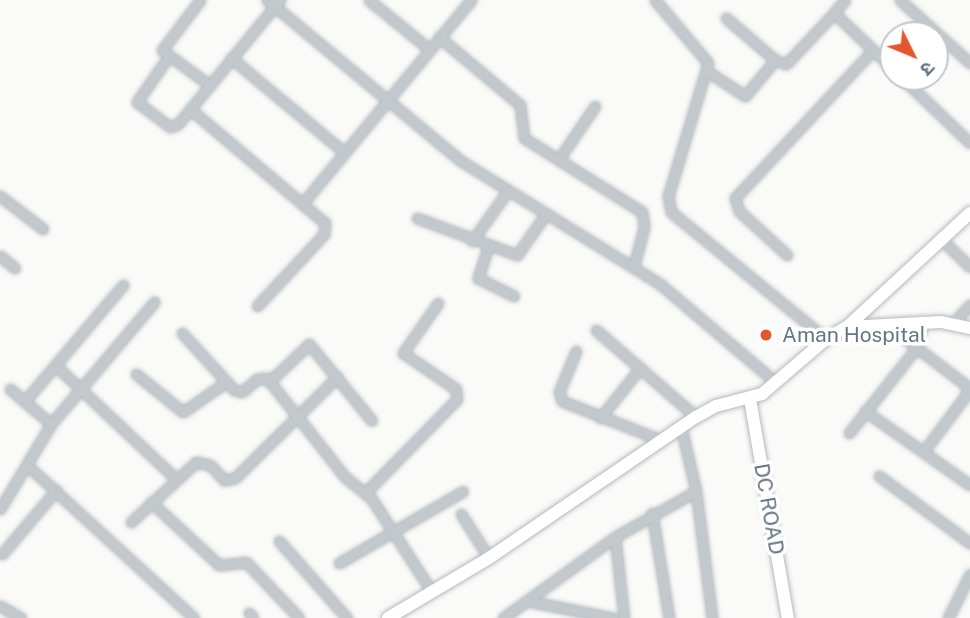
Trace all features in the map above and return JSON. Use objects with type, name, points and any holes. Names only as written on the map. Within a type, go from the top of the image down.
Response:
[{"type":"main road","points":[[388,618],[489,558],[696,416],[716,406],[750,399],[775,382],[826,339],[847,327],[970,213]]},
{"type":"main road","points":[[847,327],[923,322],[953,323],[970,328]]},
{"type":"main road","name":"DC ROAD","points":[[750,399],[788,618]]},
{"type":"street","points":[[201,0],[163,44],[168,57],[208,84]]},
{"type":"street","points":[[369,0],[429,49]]},
{"type":"street","points":[[303,203],[471,0]]},
{"type":"street","points":[[655,0],[707,58],[707,71],[668,196],[671,212],[826,339]]},
{"type":"street","points":[[726,18],[775,60],[789,62],[845,0]]},
{"type":"street","points":[[900,0],[970,63]]},
{"type":"street","points":[[168,57],[137,102],[170,127],[190,109],[274,2],[387,102],[507,192],[634,266],[775,382]]},
{"type":"street","points":[[834,13],[879,56]]},
{"type":"street","points":[[439,37],[520,105],[524,138],[642,212],[644,227],[634,266]]},
{"type":"street","points":[[787,255],[739,211],[735,198],[873,50]]},
{"type":"street","points":[[230,58],[345,153]]},
{"type":"street","points":[[707,71],[745,96],[775,60]]},
{"type":"street","points":[[916,91],[970,142]]},
{"type":"street","points":[[559,159],[595,106]]},
{"type":"street","points":[[190,109],[322,220],[324,234],[257,306]]},
{"type":"street","points":[[472,241],[507,192]]},
{"type":"street","points":[[0,196],[43,229]]},
{"type":"street","points":[[417,218],[488,247],[520,254],[545,215]]},
{"type":"street","points":[[941,239],[970,267]]},
{"type":"street","points":[[488,247],[478,278],[514,296]]},
{"type":"street","points":[[0,256],[15,268]]},
{"type":"street","points":[[25,401],[123,285]]},
{"type":"street","points":[[0,509],[51,424],[154,302]]},
{"type":"street","points":[[366,492],[457,399],[456,389],[403,353],[438,303]]},
{"type":"street","points":[[953,323],[970,305]]},
{"type":"street","points":[[849,433],[917,347],[923,322]]},
{"type":"street","points":[[887,325],[968,390],[924,451]]},
{"type":"street","points":[[596,330],[696,416]]},
{"type":"street","points":[[182,333],[226,382],[239,392],[261,377],[269,382],[345,477],[366,492],[396,533],[432,592]]},
{"type":"street","points":[[269,382],[309,344],[372,421]]},
{"type":"street","points":[[576,351],[559,397],[600,418],[661,440]]},
{"type":"street","points":[[55,365],[176,479]]},
{"type":"street","points":[[600,418],[640,368]]},
{"type":"street","points":[[136,374],[183,412],[226,382]]},
{"type":"street","points":[[131,522],[176,479],[201,461],[224,480],[233,480],[295,414],[337,377]]},
{"type":"street","points":[[10,389],[51,424]]},
{"type":"street","points":[[865,411],[970,485]]},
{"type":"street","points":[[681,427],[696,491],[712,618]]},
{"type":"street","points":[[27,466],[194,618]]},
{"type":"street","points":[[879,476],[970,544]]},
{"type":"street","points":[[2,554],[56,490]]},
{"type":"street","points":[[339,563],[396,533],[463,491]]},
{"type":"street","points":[[503,618],[615,537],[652,513],[696,491]]},
{"type":"street","points":[[151,502],[219,565],[246,562],[299,618]]},
{"type":"street","points":[[652,513],[669,618]]},
{"type":"street","points":[[461,514],[489,558]]},
{"type":"street","points":[[615,537],[624,618]]},
{"type":"street","points":[[279,541],[347,618]]},
{"type":"street","points":[[948,618],[970,574]]},
{"type":"street","points":[[528,601],[612,618]]},
{"type":"street","points":[[0,606],[20,618]]},
{"type":"place","name":"Aman Hospital","points":[[766,335]]}]
